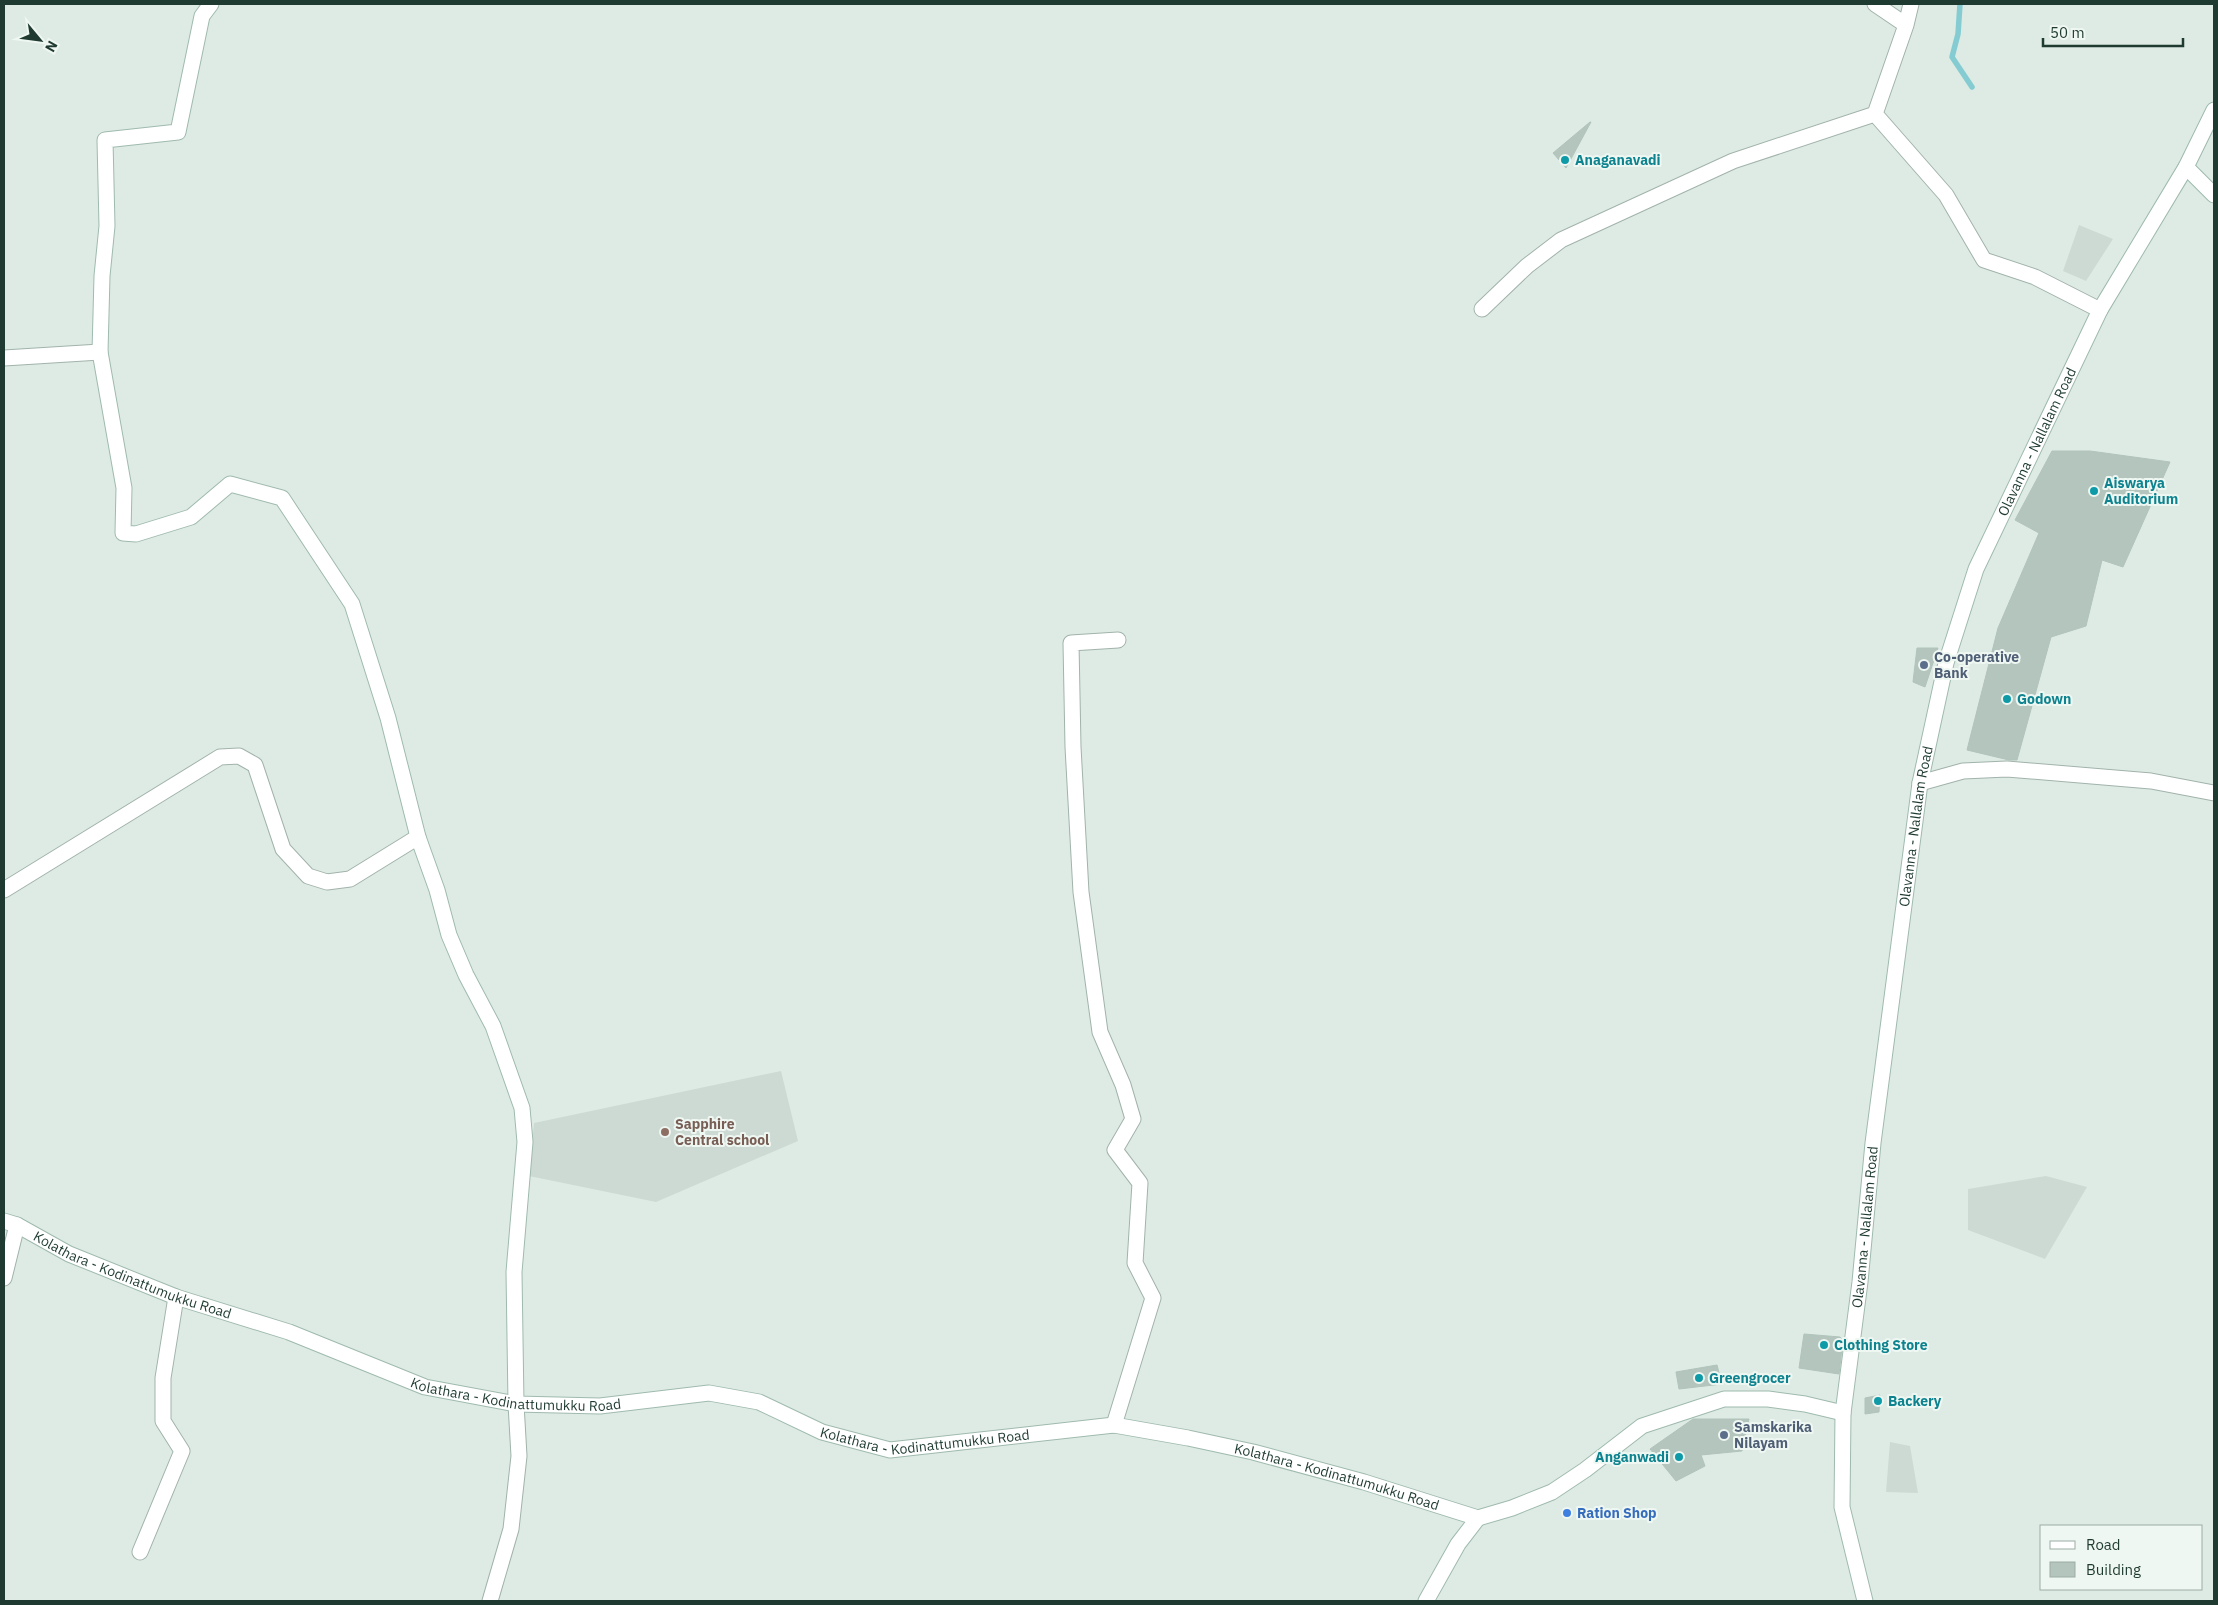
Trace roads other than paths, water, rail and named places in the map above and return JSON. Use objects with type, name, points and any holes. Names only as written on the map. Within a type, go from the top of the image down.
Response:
[{"type":"street","points":[[211,4],[202,16],[178,132],[104,140],[107,226],[102,276],[100,352],[124,488],[122,534],[136,534],[191,517],[230,484],[282,498],[352,604],[388,718],[418,837],[437,890],[449,935],[466,976],[493,1026],[522,1108],[525,1142],[514,1272],[516,1404],[519,1456],[511,1528],[490,1601]]},
{"type":"street","points":[[1875,4],[1906,25]]},
{"type":"street","points":[[1875,114],[1906,25],[1911,4]]},
{"type":"street","name":"Olavanna - Nallalam Road","points":[[1866,1601],[1842,1507],[1844,1413],[1860,1282],[1873,1143],[1920,783],[1946,663],[1976,569],[2100,310],[2186,167],[2214,110]]},
{"type":"street","points":[[1482,309],[1526,266],[1561,240],[1733,161],[1875,114]]},
{"type":"street","points":[[1875,114],[1946,195],[1984,260],[2035,277],[2100,310]]},
{"type":"street","points":[[2186,167],[2214,195]]},
{"type":"street","points":[[4,358],[100,352]]},
{"type":"street","points":[[1114,1425],[1153,1298],[1135,1263],[1140,1183],[1115,1150],[1133,1119],[1123,1084],[1100,1032],[1082,892],[1072,747],[1071,643],[1118,640]]},
{"type":"street","points":[[4,890],[220,757],[239,756],[255,765],[283,849],[308,876],[327,882],[350,879],[418,837]]},
{"type":"street","points":[[1920,783],[1963,771],[2007,770],[2151,781],[2214,793]]},
{"type":"street","points":[[4,1278],[10,1223]]},
{"type":"street","name":"Kolathara - Kodinattumukku Road","points":[[10,1223],[69,1254],[176,1297],[289,1332],[425,1388],[516,1404],[600,1406],[709,1393],[759,1402],[822,1432],[890,1450],[1114,1425],[1253,1452],[1364,1482],[1478,1518]]},
{"type":"street","points":[[140,1552],[182,1451],[163,1421],[163,1378],[176,1297]]},
{"type":"street","points":[[1426,1601],[1458,1544],[1478,1518],[1512,1508],[1552,1492],[1585,1470],[1642,1426],[1724,1399],[1768,1399],[1805,1404],[1844,1413]]},
{"type":"waterway","points":[[1960,4],[1958,34],[1952,57],[1972,87]]},
{"type":"place","name":"Anaganavadi","points":[[1565,160]]},
{"type":"place","name":"Aiswarya Auditorium","points":[[2094,491]]},
{"type":"place","name":"Co-operative Bank","points":[[1924,665]]},
{"type":"place","name":"Godown","points":[[2007,699]]},
{"type":"place","name":"Sapphire Central school","points":[[665,1132]]},
{"type":"place","name":"Clothing Store","points":[[1824,1345]]},
{"type":"place","name":"Greengrocer","points":[[1699,1378]]},
{"type":"place","name":"Backery","points":[[1878,1401]]},
{"type":"place","name":"Samskarika Nilayam","points":[[1724,1435]]},
{"type":"place","name":"Anganwadi","points":[[1679,1457]]},
{"type":"place","name":"Ration Shop","points":[[1567,1513]]}]
